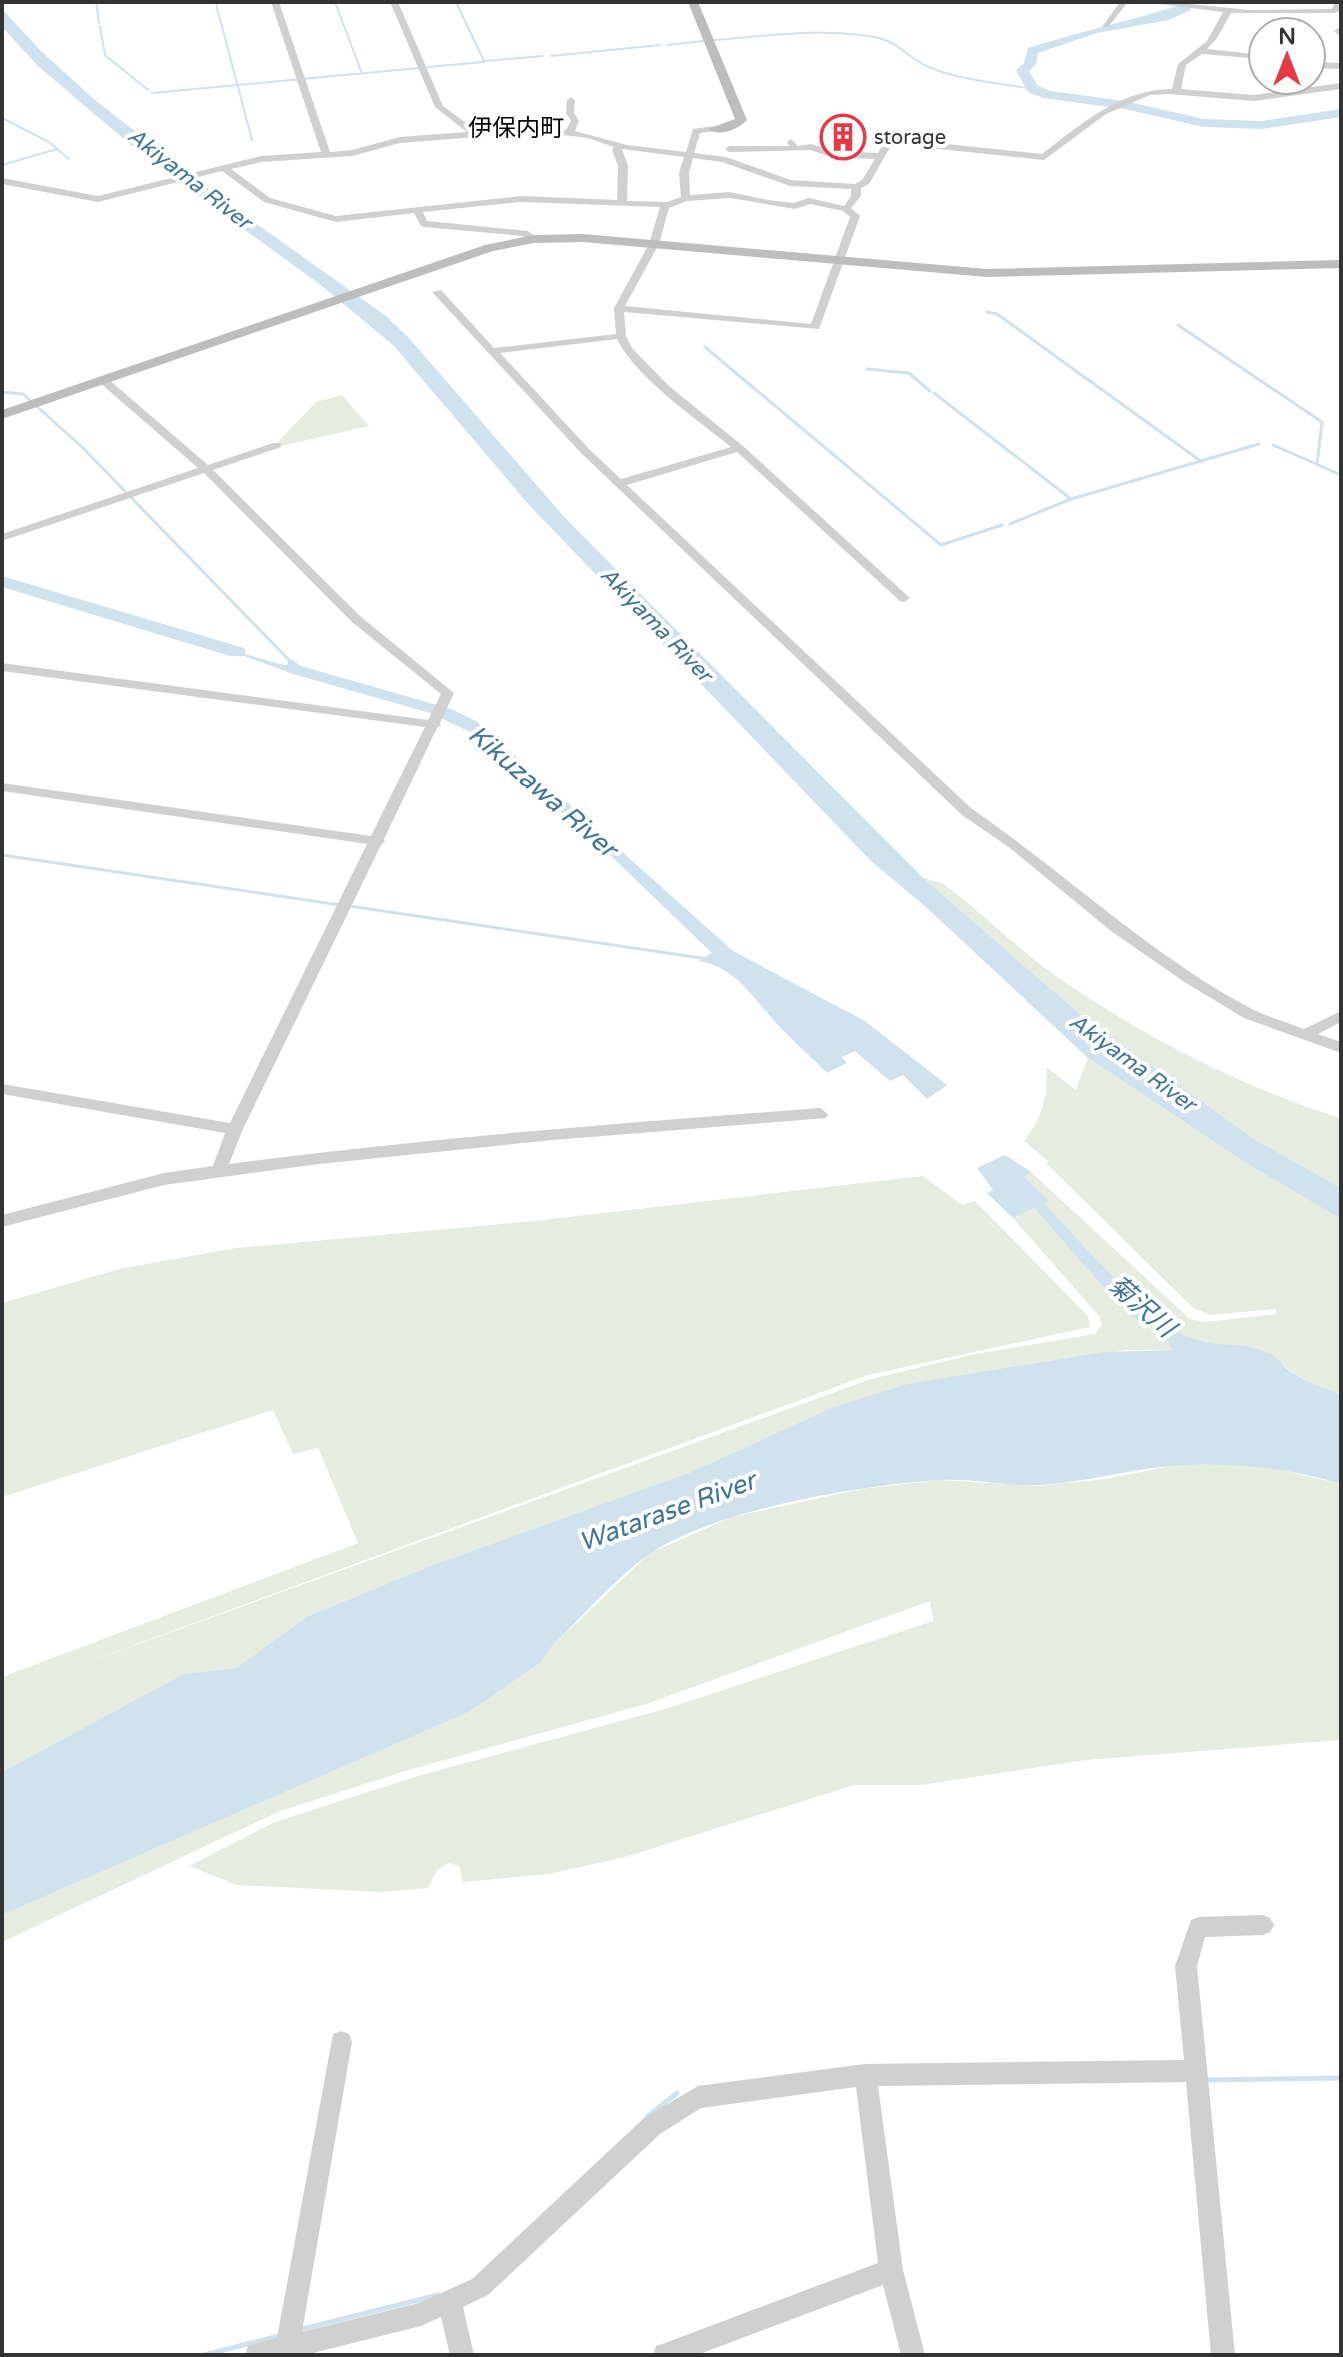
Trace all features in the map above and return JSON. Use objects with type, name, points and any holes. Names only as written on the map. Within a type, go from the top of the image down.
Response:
[{"type":"street","points":[[275,2],[326,154]]},
{"type":"street","points":[[394,2],[439,107],[475,134]]},
{"type":"street","points":[[686,198],[684,173],[696,131],[735,126],[741,120],[693,2]]},
{"type":"street","points":[[1105,25],[1124,2]]},
{"type":"street","points":[[1148,2],[1228,11],[1338,10]]},
{"type":"street","points":[[1176,91],[1182,64],[1200,51],[1217,32],[1219,22],[1228,11]]},
{"type":"street","points":[[1200,51],[1247,55]]},
{"type":"street","points":[[2,181],[91,199],[142,190],[221,168],[272,158],[359,152],[400,140],[538,129],[570,132],[619,147],[692,153],[723,159],[790,183],[856,187],[866,182],[889,141],[1044,157],[1118,104],[1148,93],[1176,91],[1246,98],[1341,86]]},
{"type":"street","points":[[570,132],[575,121],[570,113],[571,100]]},
{"type":"street","points":[[787,141],[795,149]]},
{"type":"street","points":[[619,147],[616,150],[623,166],[622,202]]},
{"type":"street","points":[[723,159],[726,147],[811,147],[832,154],[878,156]]},
{"type":"street","points":[[221,168],[267,200],[329,218],[529,199],[668,205],[686,198],[730,195],[795,206],[809,201],[846,209],[855,216],[815,327],[619,308]]},
{"type":"street","points":[[846,209],[856,196],[856,187]]},
{"type":"street","points":[[668,205],[654,244],[619,308],[621,336],[627,349],[665,388],[739,448],[904,598]]},
{"type":"street","points":[[417,210],[424,224],[525,233],[534,239]]},
{"type":"street","points":[[2,415],[490,248],[534,239],[566,237],[839,262],[1014,273],[1341,264]]},
{"type":"street","points":[[437,292],[545,410],[982,825],[1015,845],[1116,928],[1249,1014],[1341,1048]]},
{"type":"street","points":[[492,351],[621,336]]},
{"type":"street","points":[[103,380],[206,469],[356,619],[442,685],[448,693],[235,1129],[221,1162],[221,1172]]},
{"type":"street","points":[[2,538],[277,445]]},
{"type":"street","points":[[621,483],[739,448]]},
{"type":"street","points":[[2,667],[436,723]]},
{"type":"street","points":[[2,787],[378,841]]},
{"type":"street","points":[[1304,1035],[1341,1016]]},
{"type":"street","points":[[2,1089],[235,1129]]},
{"type":"street","points":[[2,1221],[133,1186],[221,1172],[460,1142],[820,1114]]},
{"type":"street","points":[[1223,2355],[1186,1966],[1198,1927],[1263,1925]]},
{"type":"street","points":[[287,2348],[341,2042]]},
{"type":"street","points":[[257,2355],[421,2314],[450,2302],[496,2275],[652,2126],[698,2097],[865,2075],[1195,2071]]},
{"type":"street","points":[[865,2075],[891,2270],[913,2355]]},
{"type":"street","points":[[665,2355],[891,2270]]},
{"type":"street","points":[[450,2302],[462,2355]]},
{"type":"shaded area","points":[[342,395],[369,426],[281,446],[278,442],[316,402]]},
{"type":"shaded area","points":[[923,878],[942,883],[1041,965],[1123,1019],[1230,1075],[1341,1118],[1341,1188],[1254,1139],[1081,1015]]},
{"type":"shaded area","points":[[1088,1058],[1249,1165],[1341,1219],[1341,1394],[1298,1376],[1267,1352],[1194,1340],[1177,1332],[1137,1300],[1043,1204],[1048,1201],[1023,1176],[1031,1172],[1190,1319],[1205,1322],[1277,1314],[1275,1309],[1211,1315],[1193,1308],[1046,1163],[1048,1161],[1024,1141],[1043,1106],[1046,1067],[1076,1090]]},
{"type":"shaded area","points":[[923,1176],[962,1205],[975,1201],[1088,1316],[1090,1327],[868,1375],[58,1673],[871,1379],[975,1354],[1095,1334],[1102,1324],[1099,1316],[1013,1218],[1034,1208],[1124,1311],[1168,1341],[1174,1350],[1126,1350],[1034,1363],[831,1408],[691,1472],[433,1565],[308,1616],[236,1668],[183,1674],[2,1772],[2,1677],[358,1543],[318,1448],[293,1454],[273,1410],[2,1497],[2,1303],[119,1269],[236,1248],[525,1222]]},
{"type":"shaded area","points":[[1229,1463],[1273,1468],[1341,1484],[1341,1740],[1086,1760],[921,1785],[854,1785],[625,1857],[549,1874],[463,1882],[459,1866],[449,1863],[437,1870],[428,1888],[380,1892],[237,1885],[189,1866],[275,1822],[421,1775],[665,1709],[933,1621],[930,1601],[646,1704],[405,1771],[278,1812],[2,1942],[2,1915],[469,1712],[540,1663],[552,1646],[650,1553],[732,1517],[861,1489],[940,1480],[1038,1486],[1105,1479],[1171,1466]]},
{"type":"water","name":"Akiyama River","points":[[2,9],[42,52],[95,100],[226,202],[386,316],[408,337],[567,520],[923,878],[1081,1015],[1254,1139],[1341,1188],[1341,1219],[1249,1165],[1088,1058],[928,909],[871,861],[529,505],[394,346],[322,286],[146,158],[38,66],[2,27]]},
{"type":"water","points":[[208,643],[279,664],[287,665],[289,658],[301,666],[451,709],[476,721],[733,951],[865,1021],[947,1085],[927,1099],[903,1075],[890,1081],[855,1051],[842,1057],[847,1063],[827,1073],[734,977],[699,961],[712,953],[611,856],[468,731],[430,713],[293,674]]},
{"type":"water","points":[[1005,1155],[1031,1172],[1024,1177],[1049,1201],[1044,1204],[1133,1296],[1171,1327],[1199,1340],[1267,1352],[1298,1376],[1341,1394],[1341,1484],[1279,1470],[1216,1464],[1158,1468],[1042,1485],[939,1480],[832,1494],[753,1511],[715,1523],[682,1536],[641,1560],[552,1646],[540,1663],[469,1712],[2,1915],[2,1772],[183,1674],[236,1668],[308,1616],[433,1565],[691,1472],[831,1408],[908,1384],[1104,1352],[1173,1350],[1168,1341],[1124,1311],[1034,1208],[1013,1218],[987,1193],[993,1190],[977,1168]]},
{"type":"waterway","points":[[96,2],[99,23]]},
{"type":"waterway","points":[[216,2],[218,13]]},
{"type":"waterway","points":[[335,2],[361,71]]},
{"type":"waterway","points":[[456,2],[484,61],[543,56]]},
{"type":"waterway","points":[[1097,29],[1165,17],[1187,7]]},
{"type":"waterway","points":[[219,15],[237,85]]},
{"type":"waterway","points":[[100,26],[105,55],[148,90]]},
{"type":"waterway","points":[[1092,31],[1032,51],[1030,64],[1022,70],[1033,89],[1048,95],[1124,105],[1204,123],[1262,125],[1341,113]]},
{"type":"waterway","points":[[714,40],[796,33],[838,33],[879,38],[924,65],[943,72],[1033,89]]},
{"type":"waterway","points":[[667,45],[704,41]]},
{"type":"waterway","points":[[551,56],[660,45]]},
{"type":"waterway","points":[[427,67],[484,62]]},
{"type":"waterway","points":[[237,85],[419,68]]},
{"type":"waterway","points":[[152,93],[237,85]]},
{"type":"waterway","points":[[237,85],[252,140]]},
{"type":"waterway","points":[[2,118],[49,142],[69,159]]},
{"type":"waterway","points":[[2,165],[57,149]]},
{"type":"waterway","points":[[987,312],[997,314],[1201,461]]},
{"type":"waterway","points":[[1178,325],[1322,422],[1317,464]]},
{"type":"waterway","points":[[705,347],[941,545],[1002,525]]},
{"type":"waterway","points":[[867,369],[908,373]]},
{"type":"waterway","points":[[910,374],[930,391]]},
{"type":"waterway","points":[[2,392],[23,394],[82,447],[289,660]]},
{"type":"waterway","points":[[934,393],[1071,499]]},
{"type":"waterway","points":[[1201,461],[1259,444]]},
{"type":"waterway","points":[[1273,445],[1341,475]]},
{"type":"waterway","points":[[1071,499],[1201,461]]},
{"type":"waterway","points":[[1010,524],[1071,499]]},
{"type":"waterway","name":"Kikuzawa River","points":[[2,581],[237,652]]},
{"type":"waterway","points":[[2,855],[340,905]]},
{"type":"waterway","points":[[349,906],[708,959]]},
{"type":"waterway","points":[[1203,2080],[1341,2078]]},
{"type":"waterway","points":[[647,2117],[677,2093]]},
{"type":"waterway","points":[[299,2330],[438,2295]]},
{"type":"waterway","points":[[204,2355],[283,2335]]},
{"type":"place","name":"storage","points":[[843,137]]},
{"type":"district","name":"伊保内町","points":[[516,128]]},
{"type":"water label","name":"菊沢川","points":[[1142,1306]]},
{"type":"water label","name":"Watarase River","points":[[667,1511]]}]
